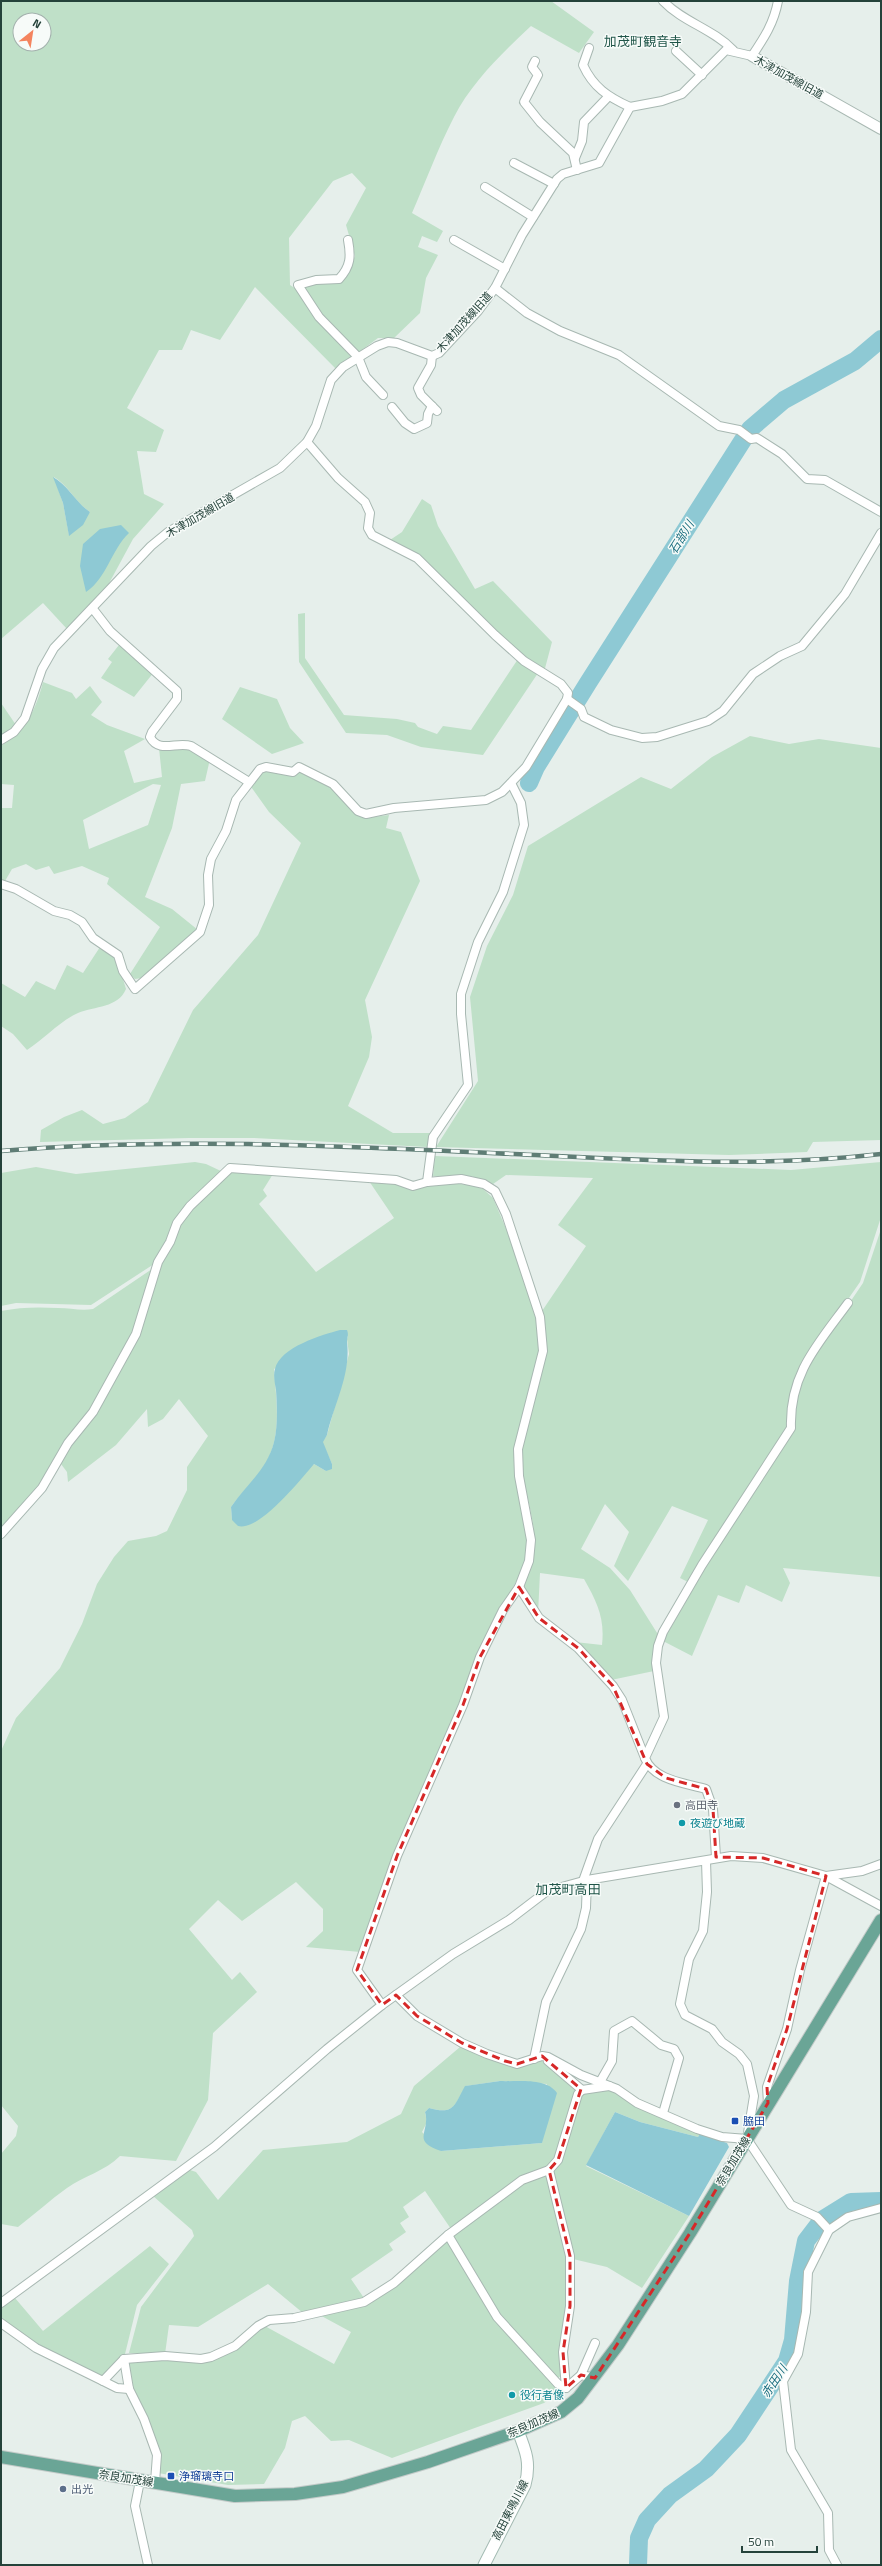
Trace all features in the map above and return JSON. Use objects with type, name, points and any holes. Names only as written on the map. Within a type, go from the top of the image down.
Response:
[{"type":"main road","name":"奈良加茂線","points":[[1,2457],[235,2496],[320,2491],[343,2487],[428,2462],[518,2431],[561,2412],[578,2398],[595,2378],[685,2240],[881,1920]]},
{"type":"main road","name":"高田東鳴川線","points":[[484,2565],[525,2485],[529,2471],[527,2454],[518,2431]]},
{"type":"street","points":[[663,1],[671,10],[724,41],[733,50]]},
{"type":"street","points":[[752,56],[772,23],[778,1]]},
{"type":"street","points":[[589,48],[583,65],[588,75],[608,97],[630,107],[662,101],[682,94],[721,54],[726,50],[733,50]]},
{"type":"street","name":"木津加茂線旧道","points":[[733,50],[752,56],[881,129]]},
{"type":"street","points":[[676,51],[702,75]]},
{"type":"street","points":[[535,61],[532,67],[538,75],[524,102],[540,122],[573,153],[577,170]]},
{"type":"street","points":[[575,158],[582,141],[584,122],[608,97]]},
{"type":"street","name":"木津加茂線旧道","points":[[1,740],[14,732],[25,718],[42,668],[54,648],[93,609],[143,554],[168,532],[280,468],[307,442],[320,416],[331,380],[343,367],[382,343],[392,342],[432,356],[439,353],[495,288],[533,217],[554,184],[563,174],[599,163],[630,107]]},
{"type":"street","points":[[514,163],[554,184]]},
{"type":"street","points":[[485,187],[533,217]]},
{"type":"street","points":[[348,240],[352,257],[345,272],[339,279],[316,280],[298,285],[319,317],[358,357],[366,377],[383,395]]},
{"type":"street","points":[[454,240],[505,269]]},
{"type":"street","points":[[495,288],[527,313],[560,331],[620,355],[718,426],[739,430],[751,439],[757,438],[778,451],[807,479],[825,480],[881,512]]},
{"type":"street","points":[[392,407],[405,423],[414,429],[426,423],[428,414],[435,409],[421,395],[418,388],[430,365],[432,356]]},
{"type":"street","points":[[1,884],[16,889],[54,912],[70,915],[82,922],[93,938],[118,955],[126,976],[135,989],[200,932],[209,905],[208,870],[210,859],[226,831],[233,805],[249,782],[262,768],[293,772],[299,766],[333,784],[358,811],[366,814],[394,808],[486,800],[497,795],[511,783],[533,758],[568,701],[568,693],[561,684],[524,661],[495,635],[417,558],[372,535],[368,528],[370,513],[365,502],[338,478],[307,442]]},
{"type":"street","points":[[568,701],[581,709],[584,717],[611,730],[642,738],[657,737],[708,721],[722,711],[753,674],[780,656],[802,646],[845,594],[881,533]]},
{"type":"street","points":[[93,609],[115,637],[177,690],[177,699],[152,732],[150,737],[153,742],[161,747],[183,744],[191,746],[249,782]]},
{"type":"street","points":[[427,1182],[433,1137],[468,1086],[460,1014],[461,994],[478,942],[503,892],[524,825],[521,803],[511,783]]},
{"type":"street","points":[[1,1534],[42,1488],[68,1443],[93,1412],[136,1334],[158,1262],[170,1242],[177,1223],[190,1206],[230,1168],[396,1180],[413,1186],[427,1182],[470,1180],[487,1186],[495,1191],[506,1214],[540,1317],[543,1351],[518,1449],[519,1476],[531,1547],[529,1561],[519,1587],[503,1610],[480,1657],[463,1705],[397,1856],[357,1970],[382,2005]]},
{"type":"street","points":[[534,2059],[546,2002],[581,1929],[586,1908],[585,1881],[598,1839],[646,1761],[664,1718],[656,1663],[658,1646],[663,1632],[710,1552],[791,1428],[791,1404],[799,1375],[820,1340],[848,1303]]},
{"type":"street","points":[[519,1587],[539,1618],[578,1648],[613,1686],[622,1700],[646,1761],[666,1778],[706,1788],[713,1809],[716,1857]]},
{"type":"street","points":[[1,2303],[214,2147],[327,2049],[382,2005],[453,1954],[509,1920],[547,1891],[585,1881],[706,1861],[716,1857],[763,1858],[826,1876],[881,1906]]},
{"type":"street","points":[[706,1861],[707,1892],[703,1931],[689,1958],[680,2004],[685,2015],[712,2029],[722,2042],[738,2054],[747,2064],[754,2096],[747,2139],[791,2205],[819,2219],[829,2230]]},
{"type":"street","points":[[826,1876],[862,1871],[881,1864]]},
{"type":"street","points":[[768,2103],[767,2087],[787,2029],[800,1970],[826,1876]]},
{"type":"street","points":[[396,1995],[418,2016],[462,2043],[505,2061],[517,2064],[542,2056],[610,2086],[637,2103],[697,2129],[722,2137],[747,2139]]},
{"type":"street","points":[[600,2082],[612,2061],[614,2031],[632,2021],[661,2045],[674,2049],[678,2053],[679,2058],[663,2113]]},
{"type":"street","points":[[542,2056],[582,2090]]},
{"type":"street","points":[[103,2381],[124,2359],[165,2356],[201,2359],[211,2357],[235,2346],[258,2326],[269,2320],[294,2318],[364,2302],[394,2283],[448,2235],[522,2180],[549,2170],[558,2160],[576,2097],[582,2090],[610,2086]]},
{"type":"street","points":[[549,2170],[570,2256],[570,2306],[563,2352],[566,2388]]},
{"type":"street","points":[[837,2565],[829,2550],[828,2513],[791,2450],[783,2381],[798,2354],[806,2312],[808,2272],[829,2230],[848,2217],[881,2208]]},
{"type":"street","points":[[448,2235],[496,2317],[558,2384],[566,2388]]},
{"type":"street","points":[[1,2323],[36,2348],[117,2388],[129,2389]]},
{"type":"street","points":[[566,2388],[581,2375],[595,2343]]},
{"type":"street","points":[[124,2359],[129,2389],[144,2419],[157,2455],[154,2482]]},
{"type":"street","points":[[581,2375],[595,2378]]},
{"type":"street","points":[[140,2481],[136,2498],[135,2515],[148,2565]]},
{"type":"highlighted area","points":[[519,1587],[539,1618],[578,1648],[613,1686],[647,1764],[666,1778],[706,1789],[713,1809],[716,1857],[763,1858],[826,1876],[787,2029],[767,2087],[768,2103],[690,2233],[595,2378],[581,2375],[566,2388],[563,2352],[570,2306],[570,2256],[549,2170],[558,2160],[581,2089],[542,2056],[517,2064],[505,2061],[462,2043],[417,2016],[396,1995],[382,2005],[357,1970],[397,1856],[463,1705],[480,1657]]},
{"type":"green space","points":[[1,1],[551,1],[594,32],[579,53],[531,26],[488,68],[461,104],[443,141],[412,213],[443,231],[437,242],[422,236],[418,247],[438,255],[426,278],[420,313],[394,338],[378,338],[336,369],[255,287],[220,340],[191,330],[182,350],[159,350],[127,408],[164,430],[156,452],[137,451],[144,494],[164,504],[133,539],[107,587],[67,629],[43,603],[1,639]],"holes":[[[352,173],[366,188],[346,225],[355,256],[348,273],[339,281],[317,282],[296,289],[290,285],[289,238],[333,181]],[[54,477],[59,480],[90,512],[69,535],[63,503]]]},
{"type":"green space","points":[[422,499],[431,505],[438,526],[475,589],[493,581],[552,642],[544,672],[533,665],[438,577],[387,542],[402,532]]},
{"type":"green space","points":[[305,613],[305,658],[344,715],[397,719],[415,723],[418,727],[437,734],[443,726],[471,730],[518,659],[538,673],[483,755],[421,747],[387,735],[346,733],[299,662],[298,614]]},
{"type":"green space","points":[[119,645],[154,672],[134,697],[101,678],[112,662],[108,659]]},
{"type":"green space","points":[[43,682],[72,693],[76,699],[90,686],[102,702],[91,715],[107,725],[145,739],[124,751],[134,783],[162,777],[159,748],[183,746],[210,759],[205,781],[181,784],[172,828],[145,897],[172,909],[198,930],[142,978],[135,979],[130,974],[160,927],[107,884],[109,878],[82,866],[54,874],[49,866],[36,870],[26,864],[12,869],[5,881],[1,880],[1,808],[12,808],[14,785],[1,784],[1,746],[17,733],[29,718],[37,701]],"holes":[[[153,784],[161,785],[148,825],[89,849],[83,820]]]},
{"type":"green space","points":[[240,687],[277,699],[290,728],[304,743],[272,754],[222,719]]},
{"type":"green space","points":[[1,703],[16,725],[1,736]]},
{"type":"green space","points":[[750,736],[789,744],[819,739],[881,748],[881,1140],[813,1142],[807,1152],[729,1155],[436,1147],[478,1081],[470,997],[487,946],[513,895],[528,846],[641,777],[671,789],[712,757]]},
{"type":"green space","points":[[300,769],[332,789],[358,815],[365,818],[389,815],[386,828],[401,832],[420,881],[365,1000],[372,1037],[369,1057],[348,1106],[393,1133],[432,1133],[427,1147],[254,1138],[189,1138],[40,1142],[41,1130],[64,1117],[82,1110],[103,1124],[125,1118],[148,1102],[193,1010],[258,935],[301,843],[269,812],[249,784],[255,776],[268,770],[280,774],[288,774],[296,772]]},
{"type":"green space","points":[[100,947],[117,960],[126,989],[118,1000],[105,1006],[71,1016],[27,1050],[13,1034],[1,1026],[1,983],[25,997],[36,981],[55,990],[67,965],[83,973]]},
{"type":"green space","points":[[435,1156],[791,1170],[881,1162],[881,1217],[860,1282],[808,1357],[789,1425],[688,1582],[680,1578],[708,1520],[672,1506],[628,1581],[614,1566],[629,1532],[605,1504],[581,1549],[610,1568],[630,1590],[659,1636],[654,1671],[611,1680],[575,1642],[602,1645],[603,1635],[599,1610],[584,1579],[540,1573],[538,1614],[522,1588],[530,1571],[535,1541],[522,1464],[522,1451],[546,1347],[546,1329],[542,1311],[586,1246],[558,1225],[593,1178],[506,1175],[493,1184],[471,1176],[433,1176]]},
{"type":"green space","points":[[195,1162],[206,1164],[223,1172],[210,1182],[154,1264],[91,1305],[16,1303],[1,1306],[1,1173],[36,1167],[76,1174]]},
{"type":"green space","points":[[231,1171],[273,1174],[263,1190],[267,1196],[259,1204],[316,1272],[394,1218],[369,1181],[395,1184],[406,1188],[453,1183],[475,1186],[483,1189],[493,1198],[513,1245],[538,1320],[541,1350],[515,1450],[528,1547],[527,1561],[503,1606],[394,1854],[360,1952],[306,1947],[323,1931],[323,1909],[296,1882],[242,1921],[218,1900],[189,1929],[232,1980],[240,1972],[257,1992],[213,2033],[208,2100],[176,2161],[120,2156],[108,2166],[67,2188],[18,2227],[1,2224],[1,2154],[16,2136],[18,2126],[1,2105],[1,1751],[16,1718],[60,1668],[82,1624],[97,1584],[114,1557],[128,1541],[156,1536],[167,1531],[187,1490],[187,1467],[208,1436],[179,1399],[163,1419],[148,1427],[147,1409],[116,1445],[68,1482],[67,1472],[61,1464],[71,1445],[96,1414],[120,1365],[159,1266],[180,1224],[192,1208]],"holes":[[[348,1336],[349,1354],[327,1435],[322,1442],[332,1464],[326,1471],[314,1464],[232,1520],[231,1507],[259,1474],[272,1450],[275,1439],[277,1416],[274,1369]]]},
{"type":"green space","points":[[881,1229],[881,1577],[783,1568],[790,1583],[782,1602],[746,1585],[739,1603],[718,1595],[692,1656],[663,1641],[721,1541],[794,1429],[792,1414],[800,1376],[863,1283]]},
{"type":"green space","points":[[152,1269],[133,1332],[115,1362],[91,1411],[40,1486],[1,1530],[1,1311],[37,1307],[84,1310],[93,1309]]},
{"type":"green space","points":[[460,2047],[502,2063],[541,2060],[551,2065],[578,2090],[572,2101],[553,2162],[451,2229],[425,2191],[403,2207],[409,2217],[400,2223],[406,2232],[389,2244],[393,2250],[351,2279],[364,2298],[303,2313],[268,2284],[198,2327],[169,2325],[165,2354],[129,2353],[141,2307],[194,2236],[192,2230],[153,2196],[190,2170],[196,2172],[218,2200],[263,2150],[347,2142],[401,2114],[414,2086]],"holes":[[[500,2081],[547,2084],[542,2143],[441,2151],[422,2132],[427,2122],[425,2112],[429,2108],[437,2110],[449,2109],[456,2104],[466,2086]]]},
{"type":"green space","points":[[609,2089],[700,2134],[698,2137],[640,2122],[615,2112],[586,2166],[689,2216],[642,2288],[607,2267],[573,2259],[552,2171],[575,2109],[583,2092]]},
{"type":"green space","points":[[548,2173],[568,2258],[568,2304],[561,2376],[558,2378],[499,2315],[452,2236],[523,2182]]},
{"type":"green space","points":[[447,2238],[495,2318],[561,2391],[544,2403],[392,2458],[349,2440],[331,2441],[305,2416],[292,2421],[285,2448],[264,2484],[228,2485],[158,2473],[158,2450],[145,2412],[133,2391],[128,2361],[131,2359],[212,2359],[263,2325],[334,2364],[351,2332],[316,2313],[364,2304]]},
{"type":"green space","points":[[150,2246],[169,2264],[137,2305],[125,2354],[104,2376],[100,2377],[57,2358],[1,2319],[1,2308],[15,2298],[43,2331]]},
{"type":"water","points":[[53,477],[63,484],[90,512],[83,525],[69,536],[63,503]]},
{"type":"water","points":[[121,525],[129,533],[118,547],[99,579],[86,592],[80,566],[83,544],[100,529]]},
{"type":"water","points":[[340,1330],[347,1330],[348,1332],[347,1366],[327,1435],[323,1442],[332,1464],[332,1469],[326,1471],[314,1464],[290,1492],[268,1513],[247,1526],[238,1526],[232,1520],[231,1507],[256,1477],[271,1452],[274,1442],[277,1416],[274,1374],[278,1361],[293,1348],[303,1343]]},
{"type":"water","points":[[500,2081],[539,2082],[552,2088],[557,2093],[542,2143],[441,2151],[426,2144],[424,2140],[426,2125],[425,2112],[429,2108],[444,2110],[452,2107],[465,2086]]},
{"type":"water","points":[[615,2112],[640,2122],[698,2137],[700,2134],[727,2143],[729,2147],[689,2216],[586,2165]]},
{"type":"waterway","name":"石部川","points":[[529,783],[536,767],[588,683],[750,429],[784,400],[855,361],[881,339]]},
{"type":"waterway","name":"赤田川","points":[[638,2565],[639,2538],[647,2520],[670,2495],[706,2469],[738,2435],[787,2361],[793,2340],[798,2281],[806,2241],[822,2220],[851,2202],[881,2201]]},
{"type":"railway","points":[[1,1151],[129,1144],[258,1144],[386,1148],[698,1162],[789,1161],[881,1154]]},
{"type":"place","name":"高田寺","points":[[677,1805]]},
{"type":"place","name":"夜遊び地蔵","points":[[682,1823]]},
{"type":"place","name":"脇田","points":[[735,2121]]},
{"type":"place","name":"役行者像","points":[[512,2395]]},
{"type":"place","name":"浄瑠璃寺口","points":[[171,2476]]},
{"type":"place","name":"出光","points":[[63,2489]]},
{"type":"district","name":"加茂町観音寺","points":[[643,41]]},
{"type":"district","name":"加茂町高田","points":[[568,1889]]}]
